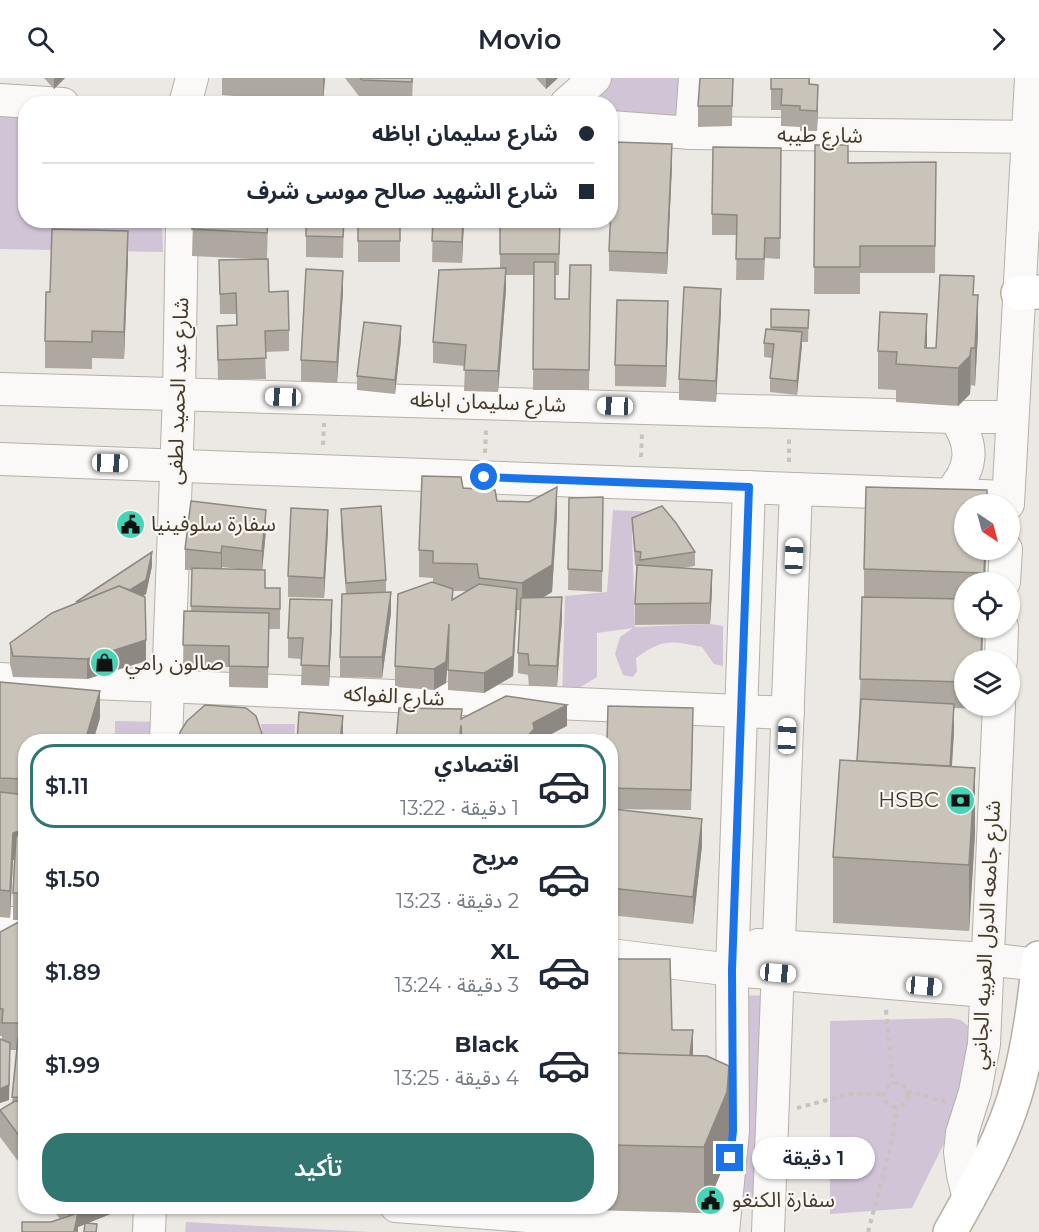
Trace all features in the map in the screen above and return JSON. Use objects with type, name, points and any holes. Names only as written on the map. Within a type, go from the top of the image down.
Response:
[{"type":"main road","points":[[950,1232],[998,1139],[1017,1087],[1028,1035],[1039,958]]},
{"type":"street","points":[[187,96],[192,78]]},
{"type":"street","points":[[576,96],[595,78]]},
{"type":"street","points":[[691,134],[695,78]]},
{"type":"street","points":[[1008,494],[1012,417],[1029,293],[1031,78]]},
{"type":"street","points":[[0,100],[18,101]]},
{"type":"street","name":"شارع طيبه","points":[[618,128],[691,134],[1029,137]]},
{"type":"street","name":"شارع عبد الحميد لطفى","points":[[166,734],[179,394],[182,228]]},
{"type":"street","name":"شارع سليمان اباظه","points":[[0,389],[179,394],[324,417],[642,421],[790,426],[954,417],[1012,417]]},
{"type":"street","points":[[949,494],[959,483],[966,470],[969,456],[962,428],[954,417]]},
{"type":"street","points":[[0,459],[954,495]]},
{"type":"street","points":[[497,1214],[723,1232],[733,1131],[732,956],[749,487]]},
{"type":"street","points":[[768,1232],[788,713],[792,488]]},
{"type":"street","name":"شارع الفواكه","points":[[0,680],[168,685],[788,713]]},
{"type":"street","name":"شارع جامعه الدول العربيه الجانبي","points":[[969,1198],[960,1152],[962,1133],[975,1092],[984,1044],[998,716]]},
{"type":"street","points":[[0,923],[18,923]]},
{"type":"street","points":[[618,955],[732,956],[778,960],[987,959],[1038,965]]},
{"type":"street","points":[[778,960],[883,982],[986,991]]},
{"type":"street","points":[[149,1232],[150,1214]]},
{"type":"path","points":[[322,471],[324,417]]},
{"type":"path","points":[[483,420],[484,477]]},
{"type":"path","points":[[642,421],[653,436]]},
{"type":"path","points":[[640,483],[642,421]]},
{"type":"path","points":[[778,441],[790,426]]},
{"type":"path","points":[[790,426],[792,488]]},
{"type":"path","points":[[883,982],[893,1084]]},
{"type":"path","points":[[897,1108],[887,1104],[884,1094],[893,1084],[902,1084],[907,1090],[970,1108]]},
{"type":"path","points":[[868,1232],[890,1149],[897,1108],[907,1102],[907,1090]]},
{"type":"path","points":[[772,1115],[849,1094],[884,1094]]},
{"type":"shaded area","points":[[600,78],[692,78],[689,131],[618,126],[618,96],[580,96]]},
{"type":"shaded area","points":[[0,114],[18,117],[18,228],[162,228],[163,252],[0,249]]},
{"type":"shaded area","points":[[613,510],[657,512],[662,520],[632,532],[635,627],[710,624],[723,626],[723,666],[714,664],[702,647],[668,643],[653,647],[636,658],[637,671],[633,677],[623,675],[615,654],[620,637],[633,628],[597,633],[597,677],[562,698],[565,596],[607,592]]},
{"type":"shaded area","points":[[115,721],[162,722],[161,734],[115,734]]},
{"type":"shaded area","points":[[261,724],[295,724],[294,734],[262,734]]},
{"type":"shaded area","points":[[774,995],[765,1206],[731,1205],[738,996]]},
{"type":"shaded area","points":[[950,1018],[961,1020],[970,1028],[958,1115],[912,1208],[830,1214],[830,1021]]},
{"type":"shaded area","points":[[186,1222],[369,1232],[185,1232]]},
{"type":"building","points":[[360,78],[412,78],[412,82],[362,80]]},
{"type":"building","points":[[700,78],[733,78],[732,106],[698,106]]},
{"type":"building","points":[[771,78],[809,78],[809,84],[818,85],[817,111],[800,110],[800,106],[781,105],[782,89],[771,89]]},
{"type":"building","points":[[618,142],[672,144],[667,253],[609,251],[610,228],[618,228]]},
{"type":"building","points":[[815,145],[848,145],[848,163],[936,162],[935,246],[860,246],[860,267],[814,267]]},
{"type":"building","points":[[713,147],[781,148],[780,238],[765,238],[764,259],[736,259],[737,215],[712,214]]},
{"type":"building","points":[[192,228],[267,228],[267,233]]},
{"type":"building","points":[[306,228],[344,228],[343,237],[306,236]]},
{"type":"building","points":[[358,228],[400,228],[400,241],[358,241]]},
{"type":"building","points":[[433,228],[463,228],[462,242],[432,241]]},
{"type":"building","points":[[500,228],[560,228],[559,254],[500,254]]},
{"type":"building","points":[[52,229],[128,231],[124,332],[92,331],[92,342],[45,341],[46,292],[50,292]]},
{"type":"building","points":[[268,259],[269,292],[288,291],[289,330],[265,331],[266,358],[218,360],[217,326],[237,325],[236,293],[220,294],[219,260]]},
{"type":"building","points":[[534,262],[555,262],[555,299],[569,299],[570,265],[591,265],[589,370],[533,369]]},
{"type":"building","points":[[506,268],[498,371],[464,370],[466,345],[433,342],[439,270]]},
{"type":"building","points":[[306,269],[343,271],[337,362],[301,360]]},
{"type":"building","points":[[940,275],[974,276],[973,295],[978,295],[975,348],[971,348],[970,356],[958,368],[896,364],[897,352],[878,351],[880,312],[927,314],[925,348],[936,348]]},
{"type":"building","points":[[684,287],[721,289],[716,381],[679,379]]},
{"type":"building","points":[[617,300],[668,301],[666,366],[615,365]]},
{"type":"building","points":[[771,309],[809,310],[808,328],[771,327]]},
{"type":"building","points":[[364,322],[401,326],[395,380],[357,376]]},
{"type":"building","points":[[766,329],[802,332],[797,381],[770,378],[774,344],[764,343]]},
{"type":"building","points":[[422,476],[461,477],[463,488],[495,490],[497,501],[529,502],[557,487],[552,565],[522,583],[479,578],[477,564],[433,563],[433,551],[419,550]]},
{"type":"building","points":[[866,487],[987,490],[987,494],[954,494],[954,560],[985,560],[984,572],[864,569]]},
{"type":"building","points":[[603,497],[602,571],[568,569],[569,498]]},
{"type":"building","points":[[191,501],[266,510],[262,551],[222,546],[221,553],[185,549]]},
{"type":"building","points":[[381,506],[386,580],[346,583],[341,509]]},
{"type":"building","points":[[662,506],[695,552],[640,560],[641,552],[635,551],[632,518]]},
{"type":"building","points":[[291,508],[328,510],[324,578],[288,576]]},
{"type":"building","points":[[152,552],[146,580],[130,590],[119,586],[76,602]]},
{"type":"building","points":[[637,565],[712,570],[710,603],[635,604]]},
{"type":"building","points":[[192,568],[265,570],[265,588],[280,588],[280,609],[191,606]]},
{"type":"building","points":[[432,582],[453,589],[452,600],[479,584],[517,589],[513,656],[484,673],[448,670],[449,624],[446,662],[434,669],[395,666],[398,594]]},
{"type":"building","points":[[119,586],[145,597],[146,640],[87,659],[13,656],[10,643],[52,613]]},
{"type":"building","points":[[391,592],[382,657],[340,657],[342,594]]},
{"type":"building","points":[[562,597],[557,666],[529,665],[528,654],[518,653],[521,598]]},
{"type":"building","points":[[862,597],[954,599],[954,638],[982,638],[981,650],[954,650],[954,682],[860,679]]},
{"type":"building","points":[[290,599],[332,600],[329,666],[301,665],[303,638],[288,638]]},
{"type":"building","points":[[184,611],[269,613],[268,667],[229,666],[229,646],[183,645]]},
{"type":"building","points":[[0,682],[100,691],[87,734],[18,734],[18,779],[0,778]]},
{"type":"building","points":[[506,696],[567,705],[533,723],[534,729],[529,734],[462,734],[461,725],[460,734],[397,734],[399,708],[462,709],[461,719]]},
{"type":"building","points":[[861,699],[954,704],[950,766],[857,761]]},
{"type":"building","points":[[205,705],[246,708],[256,716],[262,734],[180,734],[187,721]]},
{"type":"building","points":[[608,706],[693,708],[691,790],[618,788],[618,734],[607,734]]},
{"type":"building","points":[[299,712],[343,716],[341,734],[297,734]]},
{"type":"building","points":[[840,760],[975,768],[969,865],[833,857]]},
{"type":"building","points":[[0,792],[18,794],[18,831],[13,833],[10,891],[0,890]]},
{"type":"building","points":[[618,810],[702,819],[693,897],[618,889]]},
{"type":"building","points":[[18,835],[18,893],[13,893],[16,836]]},
{"type":"building","points":[[18,922],[18,1023],[2,1023],[0,932]]},
{"type":"building","points":[[618,959],[670,959],[672,1030],[693,1030],[690,1056],[618,1053]]},
{"type":"building","points":[[18,1038],[18,1097],[12,1097]]},
{"type":"building","points":[[0,1039],[10,1043],[9,1085],[0,1089]]},
{"type":"building","points":[[618,1053],[707,1056],[729,1066],[727,1092],[704,1147],[618,1145]]},
{"type":"building","points":[[18,1101],[18,1134],[0,1110]]},
{"type":"building","points":[[78,1214],[74,1232],[22,1232],[22,1222],[51,1222]]},
{"type":"building","points":[[85,1223],[97,1224],[96,1232],[84,1232]]},
{"type":"place","name":"سفارة سلوفينيا","points":[[130,524]]},
{"type":"place","name":"صالون رامي","points":[[104,663]]},
{"type":"place","name":"HSBC","points":[[960,800]]},
{"type":"place","name":"سفارة الكنغو","points":[[711,1200]]},
{"type":"route","points":[[484,477],[749,487],[732,970],[733,1131],[730,1158]]}]
